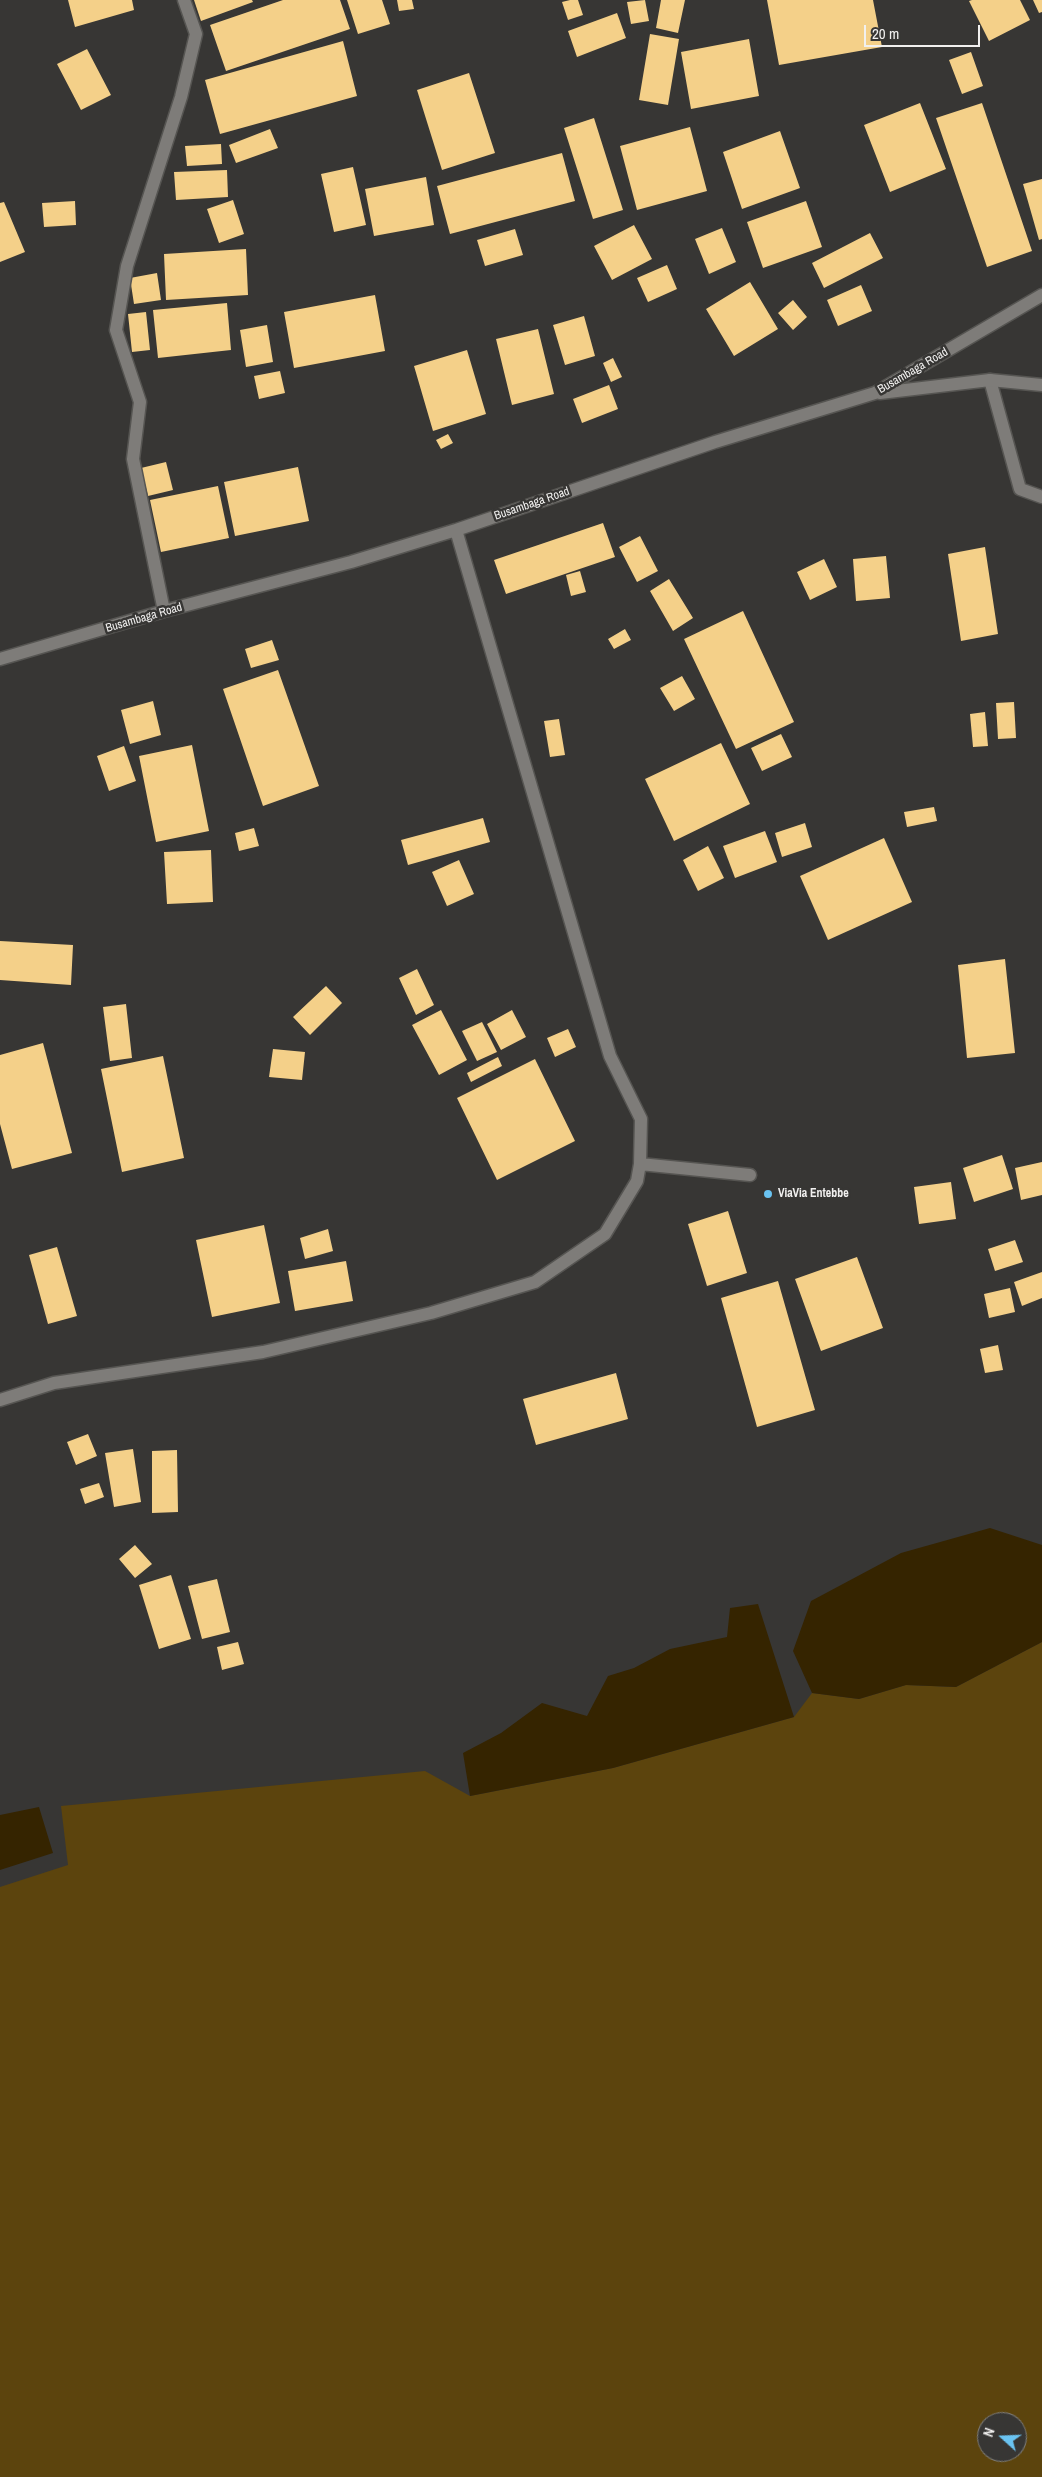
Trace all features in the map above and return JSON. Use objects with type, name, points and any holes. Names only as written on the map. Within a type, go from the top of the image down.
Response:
[{"type":"street","points":[[164,611],[133,459],[140,402],[116,330],[126,266],[181,97],[196,34],[184,0]]},
{"type":"street","name":"Busambaga Road","points":[[0,659],[164,611],[351,562],[456,530],[715,442],[875,393],[1042,295]]},
{"type":"street","points":[[875,393],[990,380],[1042,384]]},
{"type":"street","points":[[990,380],[1020,489],[1042,498]]},
{"type":"street","points":[[0,1400],[54,1383],[262,1352],[431,1314],[535,1282],[605,1234],[637,1181],[640,1164],[640,1119],[610,1056],[456,530]]},
{"type":"street","points":[[640,1164],[750,1175]]},
{"type":"shaded area","points":[[990,1528],[1042,1545],[1042,1642],[956,1687],[906,1685],[859,1699],[812,1693],[793,1651],[811,1601],[901,1553]]},
{"type":"shaded area","points":[[758,1604],[794,1717],[613,1768],[470,1796],[463,1753],[501,1733],[542,1703],[587,1716],[608,1676],[634,1668],[670,1649],[727,1637],[730,1608]]},
{"type":"shaded area","points":[[1042,1642],[1042,2477],[0,2477],[0,1887],[68,1865],[61,1806],[425,1771],[470,1796],[613,1768],[794,1717],[812,1693],[859,1699],[906,1685],[956,1687]]},
{"type":"shaded area","points":[[39,1807],[53,1853],[0,1870],[0,1815]]},
{"type":"building","points":[[68,0],[132,0],[134,10],[75,27]]},
{"type":"building","points":[[194,0],[252,0],[253,2],[201,21]]},
{"type":"building","points":[[283,0],[340,0],[350,29],[226,71],[210,25]]},
{"type":"building","points":[[347,0],[382,0],[390,24],[358,34]]},
{"type":"building","points":[[397,0],[412,0],[414,9],[399,11]]},
{"type":"building","points":[[578,0],[583,15],[568,20],[562,2]]},
{"type":"building","points":[[645,0],[649,21],[631,24],[627,2]]},
{"type":"building","points":[[661,0],[685,0],[678,33],[656,28]]},
{"type":"building","points":[[767,0],[873,0],[882,47],[779,65]]},
{"type":"building","points":[[1020,0],[1030,20],[989,41],[969,1]]},
{"type":"building","points":[[1033,0],[1042,0],[1042,12],[1039,13]]},
{"type":"building","points":[[617,13],[626,38],[577,57],[568,31]]},
{"type":"building","points":[[650,34],[679,39],[668,105],[639,100]]},
{"type":"building","points":[[749,39],[759,96],[691,109],[681,52]]},
{"type":"building","points":[[343,41],[357,96],[220,134],[205,80]]},
{"type":"building","points":[[87,49],[111,95],[81,110],[57,64]]},
{"type":"building","points":[[971,52],[983,86],[962,94],[949,60]]},
{"type":"building","points":[[469,73],[495,153],[442,170],[417,90]]},
{"type":"building","points":[[920,103],[946,169],[890,192],[864,125]]},
{"type":"building","points":[[982,103],[1032,251],[987,267],[936,118]]},
{"type":"building","points":[[594,118],[623,210],[593,219],[564,128]]},
{"type":"building","points":[[690,127],[707,191],[637,210],[620,146]]},
{"type":"building","points":[[270,129],[278,148],[236,163],[229,145]]},
{"type":"building","points":[[780,131],[800,188],[742,209],[723,152]]},
{"type":"building","points":[[221,144],[222,164],[187,166],[185,146]]},
{"type":"building","points":[[562,153],[575,201],[450,234],[437,186]]},
{"type":"building","points":[[353,167],[366,225],[334,232],[321,174]]},
{"type":"building","points":[[227,170],[228,197],[176,200],[174,172]]},
{"type":"building","points":[[426,177],[434,225],[374,236],[365,189]]},
{"type":"building","points":[[1042,179],[1042,239],[1039,240],[1023,184]]},
{"type":"building","points":[[233,200],[244,234],[219,243],[207,209]]},
{"type":"building","points":[[75,201],[76,225],[44,227],[42,203]]},
{"type":"building","points":[[806,201],[822,247],[763,268],[747,222]]},
{"type":"building","points":[[4,202],[25,252],[0,262],[0,203]]},
{"type":"building","points":[[634,225],[652,259],[612,280],[594,246]]},
{"type":"building","points":[[722,228],[736,262],[709,274],[695,239]]},
{"type":"building","points":[[515,229],[523,255],[485,266],[477,240]]},
{"type":"building","points":[[870,233],[883,258],[824,288],[812,263]]},
{"type":"building","points":[[246,249],[248,295],[166,300],[164,254]]},
{"type":"building","points":[[667,265],[677,289],[648,302],[637,278]]},
{"type":"building","points":[[157,273],[161,300],[134,304],[130,278]]},
{"type":"building","points":[[750,282],[778,329],[734,356],[706,309]]},
{"type":"building","points":[[861,285],[872,311],[838,326],[827,300]]},
{"type":"building","points":[[375,295],[385,351],[294,368],[284,312]]},
{"type":"building","points":[[793,300],[807,317],[793,330],[778,313]]},
{"type":"building","points":[[227,303],[231,350],[158,358],[153,310]]},
{"type":"building","points":[[146,312],[150,350],[132,352],[128,314]]},
{"type":"building","points":[[584,316],[595,356],[565,365],[553,325]]},
{"type":"building","points":[[267,325],[273,362],[246,367],[240,330]]},
{"type":"building","points":[[538,329],[554,394],[512,405],[496,339]]},
{"type":"building","points":[[467,350],[486,414],[433,431],[414,366]]},
{"type":"building","points":[[613,358],[622,377],[611,382],[603,363]]},
{"type":"building","points":[[280,371],[285,393],[259,399],[254,376]]},
{"type":"building","points":[[609,385],[618,409],[582,423],[573,399]]},
{"type":"building","points":[[448,434],[453,443],[441,449],[436,440]]},
{"type":"building","points":[[166,462],[173,490],[148,496],[141,468]]},
{"type":"building","points":[[298,467],[309,521],[235,536],[224,482]]},
{"type":"building","points":[[218,486],[229,538],[161,552],[150,500]]},
{"type":"building","points":[[603,523],[615,557],[506,594],[494,560]]},
{"type":"building","points":[[640,536],[658,571],[637,582],[619,547]]},
{"type":"building","points":[[985,547],[998,634],[961,641],[948,554]]},
{"type":"building","points":[[886,556],[890,598],[856,601],[853,559]]},
{"type":"building","points":[[824,559],[837,587],[810,600],[797,572]]},
{"type":"building","points":[[580,571],[586,592],[571,596],[566,575]]},
{"type":"building","points":[[669,579],[693,618],[673,631],[650,591]]},
{"type":"building","points":[[743,611],[794,722],[736,749],[684,639]]},
{"type":"building","points":[[625,629],[631,640],[614,649],[608,639]]},
{"type":"building","points":[[272,640],[279,660],[251,668],[245,649]]},
{"type":"building","points":[[278,670],[319,786],[263,806],[223,689]]},
{"type":"building","points":[[682,676],[695,699],[674,711],[660,688]]},
{"type":"building","points":[[153,701],[161,735],[130,744],[121,710]]},
{"type":"building","points":[[1014,702],[1016,738],[998,739],[996,703]]},
{"type":"building","points":[[985,712],[988,746],[973,747],[970,714]]},
{"type":"building","points":[[559,719],[565,755],[550,757],[544,721]]},
{"type":"building","points":[[781,734],[792,757],[762,771],[751,748]]},
{"type":"building","points":[[721,743],[750,804],[674,841],[645,779]]},
{"type":"building","points":[[192,745],[209,831],[156,842],[139,756]]},
{"type":"building","points":[[124,746],[136,781],[109,791],[97,756]]},
{"type":"building","points":[[934,807],[937,821],[907,827],[904,812]]},
{"type":"building","points":[[483,818],[490,842],[408,865],[401,840]]},
{"type":"building","points":[[805,823],[812,847],[782,857],[775,833]]},
{"type":"building","points":[[254,828],[259,846],[239,851],[235,833]]},
{"type":"building","points":[[765,831],[777,862],[735,878],[723,846]]},
{"type":"building","points":[[884,838],[912,902],[828,940],[800,876]]},
{"type":"building","points":[[708,846],[724,878],[698,891],[683,860]]},
{"type":"building","points":[[211,850],[213,902],[167,904],[164,852]]},
{"type":"building","points":[[459,860],[474,894],[447,906],[432,872]]},
{"type":"building","points":[[0,941],[73,945],[71,985],[0,980]]},
{"type":"building","points":[[1005,959],[1015,1053],[967,1058],[958,965]]},
{"type":"building","points":[[417,969],[434,1005],[416,1015],[399,978]]},
{"type":"building","points":[[326,986],[342,1003],[310,1035],[293,1017]]},
{"type":"building","points":[[126,1004],[132,1058],[110,1061],[103,1007]]},
{"type":"building","points":[[441,1010],[467,1060],[439,1075],[412,1025]]},
{"type":"building","points":[[512,1010],[526,1037],[501,1050],[487,1024]]},
{"type":"building","points":[[482,1022],[497,1052],[477,1061],[462,1031]]},
{"type":"building","points":[[568,1029],[576,1047],[555,1057],[547,1038]]},
{"type":"building","points":[[43,1043],[72,1153],[12,1169],[0,1124],[0,1055]]},
{"type":"building","points":[[273,1049],[305,1052],[302,1080],[269,1077]]},
{"type":"building","points":[[163,1056],[184,1158],[122,1172],[101,1069]]},
{"type":"building","points":[[498,1057],[502,1066],[471,1082],[467,1073]]},
{"type":"building","points":[[535,1059],[575,1141],[497,1180],[457,1098]]},
{"type":"building","points":[[1002,1155],[1013,1189],[974,1202],[963,1168]]},
{"type":"building","points":[[1042,1162],[1042,1195],[1021,1200],[1015,1168]]},
{"type":"building","points":[[951,1182],[956,1219],[919,1224],[914,1187]]},
{"type":"building","points":[[728,1211],[747,1273],[707,1286],[688,1224]]},
{"type":"building","points":[[264,1225],[280,1303],[212,1317],[196,1240]]},
{"type":"building","points":[[328,1229],[333,1251],[305,1259],[300,1238]]},
{"type":"building","points":[[1015,1240],[1023,1262],[995,1271],[988,1249]]},
{"type":"building","points":[[57,1247],[77,1316],[48,1324],[29,1255]]},
{"type":"building","points":[[857,1257],[883,1328],[821,1351],[795,1279]]},
{"type":"building","points":[[346,1261],[353,1301],[295,1311],[288,1271]]},
{"type":"building","points":[[1042,1272],[1042,1298],[1022,1306],[1014,1282]]},
{"type":"building","points":[[778,1281],[815,1410],[757,1427],[721,1298]]},
{"type":"building","points":[[1010,1288],[1015,1312],[989,1318],[984,1294]]},
{"type":"building","points":[[998,1345],[1003,1370],[985,1373],[980,1349]]},
{"type":"building","points":[[616,1373],[628,1419],[536,1445],[523,1399]]},
{"type":"building","points":[[88,1434],[97,1456],[76,1465],[67,1442]]},
{"type":"building","points":[[133,1449],[141,1502],[114,1507],[105,1453]]},
{"type":"building","points":[[177,1450],[178,1512],[152,1513],[152,1451]]},
{"type":"building","points":[[99,1483],[104,1497],[85,1504],[80,1489]]},
{"type":"building","points":[[135,1545],[152,1564],[135,1578],[119,1559]]},
{"type":"building","points":[[171,1575],[191,1639],[159,1649],[139,1585]]},
{"type":"building","points":[[217,1579],[230,1632],[202,1639],[188,1586]]},
{"type":"building","points":[[238,1642],[244,1664],[222,1670],[217,1647]]},
{"type":"place","name":"ViaVia Entebbe","points":[[768,1194]]}]
